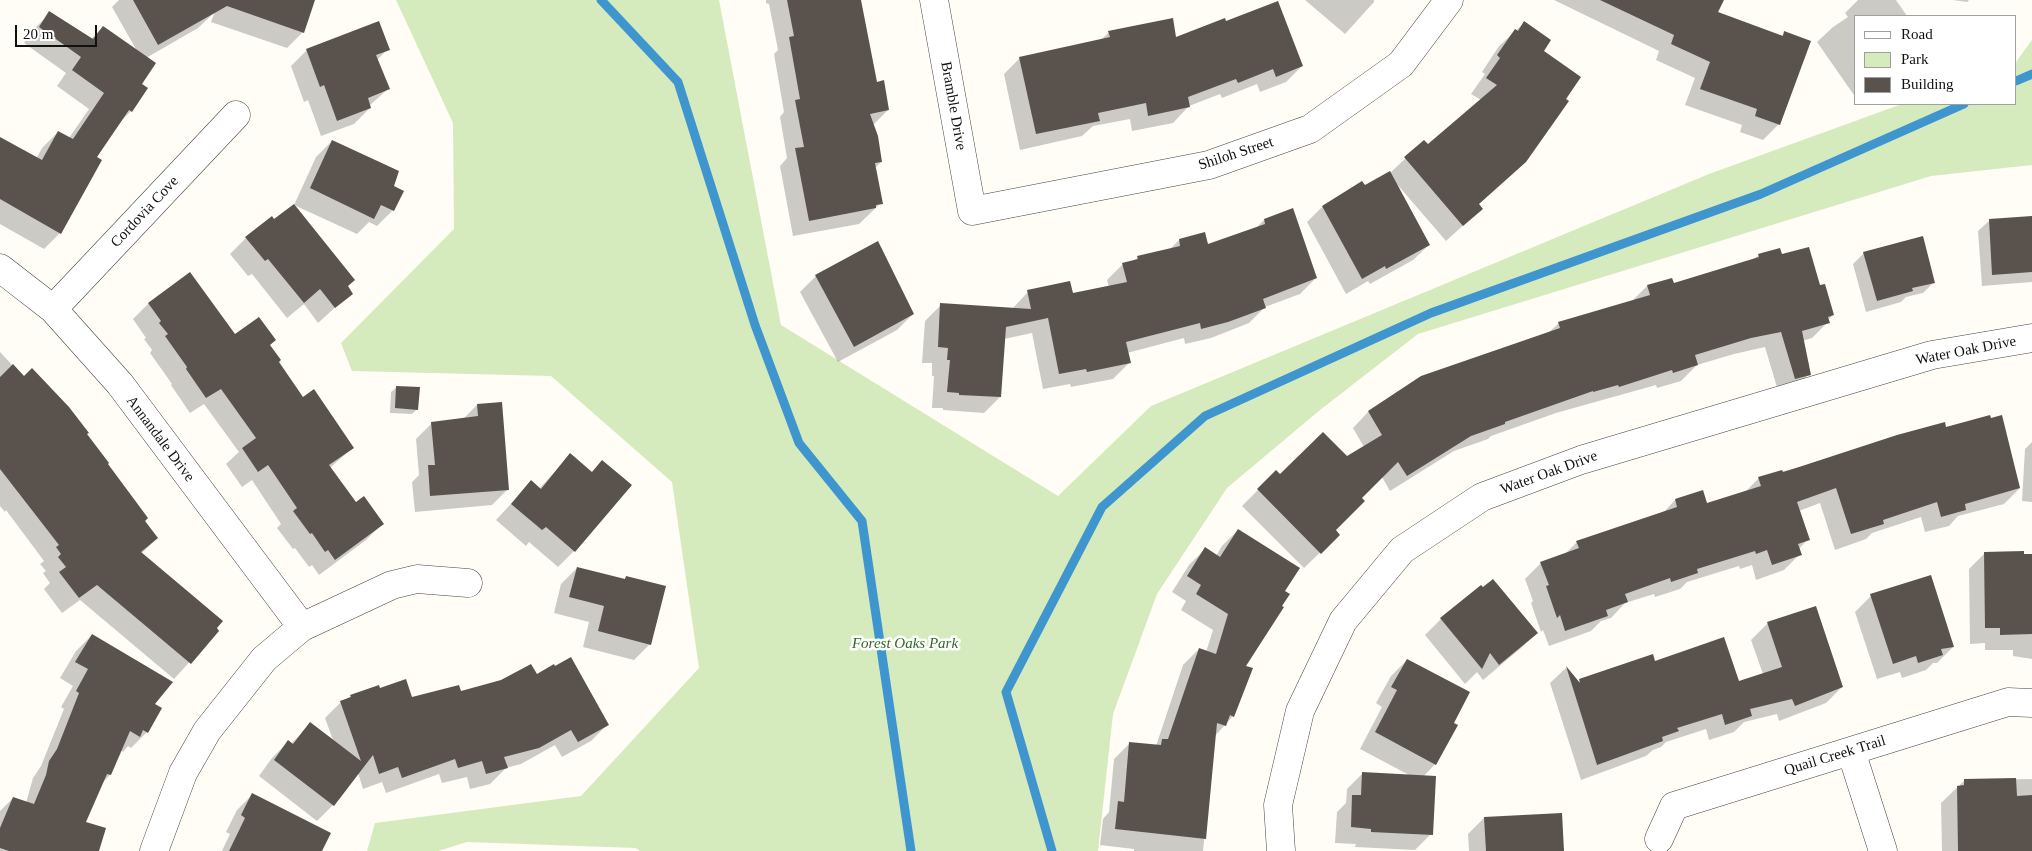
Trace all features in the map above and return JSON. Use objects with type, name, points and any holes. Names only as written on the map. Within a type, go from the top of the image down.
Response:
[{"type":"street","name":"Bramble Drive","points":[[934,0],[972,211]]},
{"type":"street","name":"Shiloh Street","points":[[972,211],[1210,165],[1310,129],[1401,64],[1449,0]]},
{"type":"street","name":"Cordovia Cove","points":[[53,309],[236,115]]},
{"type":"street","name":"Annandale Drive","points":[[0,268],[53,309],[120,384],[302,627]]},
{"type":"street","name":"Water Oak Drive","points":[[1281,851],[1278,805],[1300,711],[1343,621],[1402,550],[1482,497],[1581,460],[1932,355],[2032,338]]},
{"type":"street","points":[[154,851],[183,773],[207,731],[264,659],[302,627],[392,585],[416,579],[468,582]]},
{"type":"street","name":"Quail Creek Trail","points":[[1659,839],[1674,806],[2008,702],[2032,703]]},
{"type":"street","points":[[1851,751],[1883,851]]},
{"type":"green space","name":"Forest Oaks Park","points":[[396,0],[719,0],[781,325],[1058,496],[1151,406],[1709,174],[1899,105],[2017,105],[2017,61],[2032,40],[2032,165],[1931,176],[1418,334],[1320,410],[1227,488],[1157,594],[1113,714],[1098,851],[640,851],[636,848],[467,842],[438,851],[367,851],[375,823],[581,796],[699,668],[672,482],[551,376],[352,371],[341,343],[454,229],[453,123]]},
{"type":"building","points":[[133,0],[315,0],[304,33],[227,6],[158,45]]},
{"type":"building","points":[[787,0],[861,0],[877,82],[884,80],[889,110],[870,114],[878,136],[882,162],[875,163],[883,204],[876,205],[876,208],[809,221],[795,148],[804,147],[795,100],[800,99],[789,37],[794,36]]},
{"type":"building","points":[[1600,0],[1724,0],[1718,12],[1783,36],[1784,31],[1811,41],[1780,125],[1755,116],[1757,109],[1700,89],[1710,62],[1671,44],[1674,35]]},
{"type":"building","points":[[1278,1],[1303,66],[1276,77],[1273,69],[1238,83],[1236,79],[1188,97],[1190,107],[1148,116],[1146,103],[1098,113],[1100,121],[1036,134],[1019,57],[1110,37],[1108,31],[1173,18],[1176,37],[1225,18],[1226,21]]},
{"type":"building","points":[[49,11],[93,39],[103,26],[156,63],[142,84],[148,88],[132,112],[129,110],[97,157],[102,160],[61,234],[0,199],[0,137],[42,160],[58,131],[73,139],[104,93],[72,70],[81,57],[39,27]]},
{"type":"building","points":[[379,21],[390,50],[376,55],[390,89],[368,98],[371,108],[337,121],[324,85],[320,87],[306,49]]},
{"type":"building","points":[[1524,21],[1551,40],[1544,51],[1581,77],[1566,99],[1569,101],[1526,162],[1479,204],[1483,209],[1463,226],[1404,157],[1424,140],[1428,144],[1497,85],[1486,78],[1500,58],[1497,55],[1515,29],[1518,31]]},
{"type":"building","points":[[332,140],[399,171],[394,186],[404,191],[394,211],[381,205],[374,219],[310,188]]},
{"type":"building","points":[[1390,171],[1430,245],[1386,269],[1385,266],[1362,279],[1322,206],[1362,181],[1365,185]]},
{"type":"building","points":[[294,204],[355,280],[348,286],[353,294],[335,308],[320,289],[304,303],[268,259],[265,261],[245,237],[272,216],[274,219]]},
{"type":"building","points":[[1293,208],[1317,278],[1263,299],[1266,308],[1228,322],[1201,329],[1200,323],[1126,342],[1131,363],[1087,372],[1086,369],[1059,374],[1048,318],[1006,327],[1001,397],[959,395],[959,393],[947,392],[950,360],[947,360],[948,348],[938,347],[940,303],[1031,309],[1027,290],[1070,281],[1073,293],[1127,282],[1122,263],[1138,259],[1137,256],[1180,246],[1179,239],[1205,232],[1208,244],[1265,224],[1264,219]]},
{"type":"building","points":[[2032,216],[2032,272],[1992,275],[1989,219]]},
{"type":"building","points":[[1923,236],[1935,283],[1912,288],[1913,291],[1877,301],[1863,252]]},
{"type":"building","points":[[878,241],[914,314],[854,347],[815,275]]},
{"type":"building","points":[[1809,247],[1820,285],[1825,284],[1834,315],[1828,317],[1830,323],[1802,331],[1811,375],[1795,379],[1781,332],[1751,338],[1695,355],[1698,365],[1673,373],[1672,370],[1619,387],[1618,385],[1593,391],[1505,422],[1505,424],[1471,436],[1407,476],[1398,462],[1362,498],[1365,501],[1336,530],[1340,535],[1321,554],[1257,489],[1276,470],[1280,474],[1323,432],[1347,456],[1382,435],[1368,411],[1421,376],[1560,328],[1558,322],[1650,295],[1647,285],[1672,278],[1674,283],[1759,257],[1758,254],[1780,248],[1782,254]]},
{"type":"building","points":[[190,272],[235,334],[259,317],[276,340],[270,345],[281,360],[279,362],[303,397],[314,389],[354,448],[329,465],[356,502],[364,496],[384,524],[335,560],[328,550],[325,552],[293,511],[297,508],[268,465],[258,472],[242,448],[256,438],[221,389],[206,398],[165,336],[168,334],[159,323],[161,321],[148,303]]},
{"type":"building","points":[[13,364],[24,376],[32,368],[69,407],[148,518],[145,521],[158,538],[141,552],[223,621],[217,628],[219,631],[191,664],[97,585],[79,598],[59,572],[66,567],[58,557],[61,554],[56,547],[59,545],[0,469],[0,377]]},
{"type":"building","points":[[396,386],[420,387],[418,410],[395,408]]},
{"type":"building","points":[[502,402],[509,490],[430,496],[428,465],[435,465],[431,422],[478,416],[477,404]]},
{"type":"building","points":[[1990,415],[1991,418],[2002,415],[2020,488],[1965,504],[1966,510],[1941,517],[1937,502],[1883,520],[1884,524],[1851,534],[1836,488],[1797,502],[1810,540],[1798,544],[1802,555],[1772,565],[1767,550],[1756,554],[1755,551],[1697,569],[1698,573],[1671,582],[1670,578],[1625,594],[1628,602],[1606,610],[1608,616],[1565,631],[1560,615],[1557,618],[1546,586],[1549,585],[1540,562],[1579,548],[1576,541],[1677,507],[1675,499],[1703,490],[1707,503],[1761,486],[1758,477],[1782,470],[1783,472],[1897,435],[1945,422],[1946,427]]},
{"type":"building","points":[[570,453],[592,472],[602,460],[632,485],[575,552],[546,527],[542,530],[511,504],[531,480],[541,489]]},
{"type":"building","points":[[1238,529],[1300,568],[1285,591],[1290,594],[1282,606],[1284,607],[1246,666],[1253,668],[1234,717],[1230,715],[1226,726],[1217,723],[1206,839],[1115,829],[1118,801],[1124,802],[1129,742],[1161,745],[1162,739],[1168,739],[1199,648],[1216,654],[1228,614],[1196,594],[1201,585],[1187,576],[1205,547],[1220,557]]},
{"type":"building","points":[[2024,551],[2024,554],[2032,554],[2032,634],[2000,635],[2000,628],[1985,628],[1984,552]]},
{"type":"building","points":[[577,567],[625,579],[626,576],[666,586],[651,645],[598,631],[604,606],[569,597]]},
{"type":"building","points":[[1931,575],[1954,647],[1941,649],[1943,655],[1918,663],[1916,656],[1893,664],[1870,594]]},
{"type":"building","points":[[1493,579],[1538,633],[1499,665],[1490,653],[1482,669],[1440,618],[1481,585],[1483,587]]},
{"type":"building","points":[[1816,606],[1843,687],[1795,706],[1792,699],[1750,709],[1752,716],[1725,725],[1722,714],[1677,728],[1679,731],[1662,737],[1663,741],[1597,765],[1566,666],[1580,683],[1579,679],[1653,654],[1655,661],[1724,637],[1739,681],[1782,667],[1767,622]]},
{"type":"building","points":[[92,634],[173,682],[155,704],[162,708],[148,733],[143,730],[140,737],[130,731],[111,775],[107,774],[86,822],[106,828],[99,851],[9,851],[0,848],[0,828],[13,797],[34,804],[46,775],[49,761],[57,749],[79,693],[76,691],[88,669],[75,662]]},
{"type":"building","points":[[571,657],[609,725],[578,742],[571,730],[539,748],[504,757],[508,768],[486,774],[482,761],[458,768],[455,759],[402,778],[398,767],[379,774],[373,755],[334,806],[274,760],[288,740],[293,744],[310,722],[361,761],[340,701],[351,697],[350,695],[379,685],[380,688],[406,679],[412,697],[459,685],[461,691],[501,680],[531,664],[537,674]]},
{"type":"building","points":[[1407,659],[1470,692],[1454,723],[1458,725],[1436,765],[1375,732],[1397,690],[1391,687]]},
{"type":"building","points":[[1362,772],[1436,776],[1433,835],[1371,832],[1371,829],[1351,827],[1352,795],[1361,795]]},
{"type":"building","points":[[2016,778],[2017,796],[2032,795],[2032,851],[1958,851],[1957,786],[1964,785],[1964,779]]},
{"type":"building","points":[[252,793],[331,833],[322,851],[229,851],[245,818],[241,815]]},
{"type":"building","points":[[1562,813],[1564,851],[1486,851],[1484,817]]},
{"type":"waterway","points":[[601,0],[678,82],[755,325],[799,443],[862,521],[911,851]]},
{"type":"waterway","points":[[2017,81],[2032,74]]},
{"type":"waterway","points":[[1052,851],[1006,692],[1102,507],[1205,416],[1431,313],[1761,194],[1962,105]]}]
